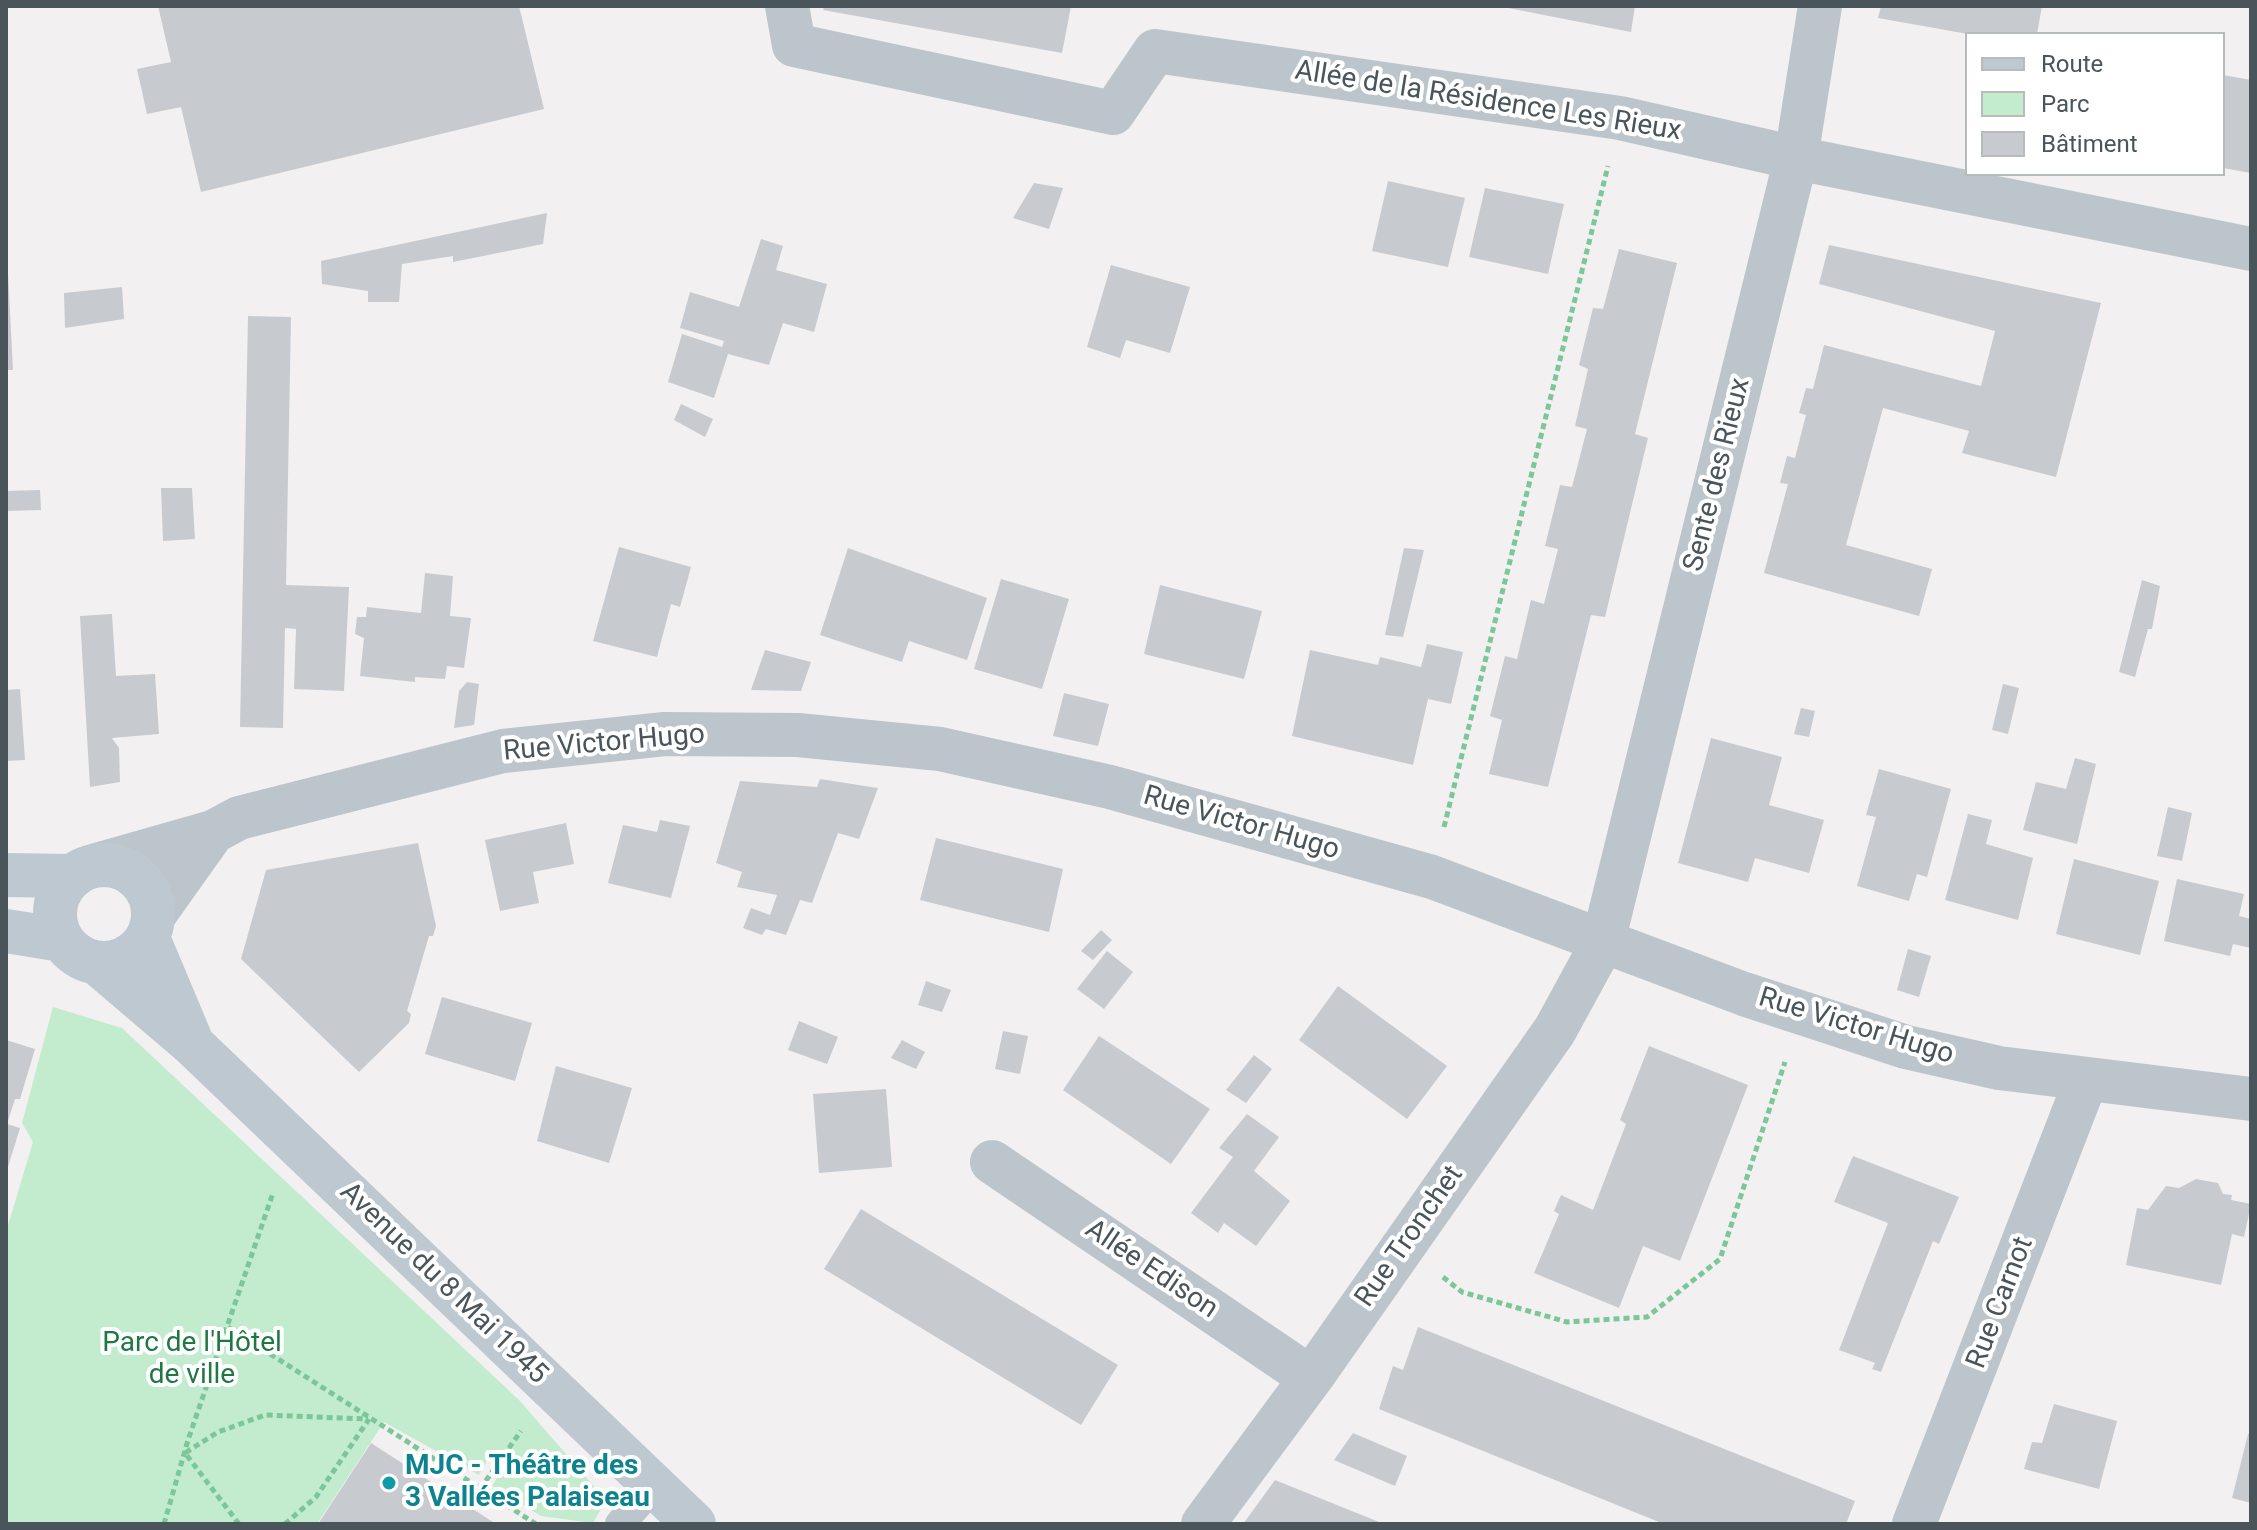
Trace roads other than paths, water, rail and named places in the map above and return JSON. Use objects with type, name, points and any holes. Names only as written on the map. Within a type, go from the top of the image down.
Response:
[{"type":"main road","points":[[6,931],[80,952],[126,959],[151,926],[151,898],[130,872],[114,866],[85,871],[57,899],[57,928],[80,952]]},
{"type":"main road","name":"Rue Victor Hugo","points":[[6,875],[85,871]]},
{"type":"main road","name":"Avenue du 8 Mai 1945","points":[[151,926],[192,1044]]},
{"type":"main road","name":"Avenue du 8 Mai 1945","points":[[80,952],[192,1044],[694,1524]]},
{"type":"street","name":"Allée de la Résidence Les Rieux","points":[[787,6],[794,45],[1113,113],[1155,51],[1620,118],[1796,158],[2251,249]]},
{"type":"street","name":"Sente des Rieux","points":[[1603,942],[1796,158],[1820,6]]},
{"type":"street","name":"Rue Victor Hugo","points":[[85,871],[213,832],[239,818],[503,751],[665,734],[798,735],[940,749],[1079,780],[1432,877],[1744,994],[1906,1047],[1999,1068],[2251,1099]]},
{"type":"street","name":"Rue Victor Hugo","points":[[151,926],[213,832]]},
{"type":"street","name":"Rue Tronchet","points":[[1203,1524],[1311,1378],[1555,1030],[1603,942]]},
{"type":"street","name":"Rue Carnot","points":[[1914,1524],[2086,1080]]},
{"type":"street","name":"Allée Edison","points":[[992,1162],[1311,1378]]},
{"type":"lane","points":[[620,1524],[654,1486]]},
{"type":"place","name":"MJC - Théâtre des 3 Vallées Palaiseau","points":[[389,1483]]},
{"type":"park label","name":"Parc de l'Hôtel de ville","points":[[192,1360]]}]
